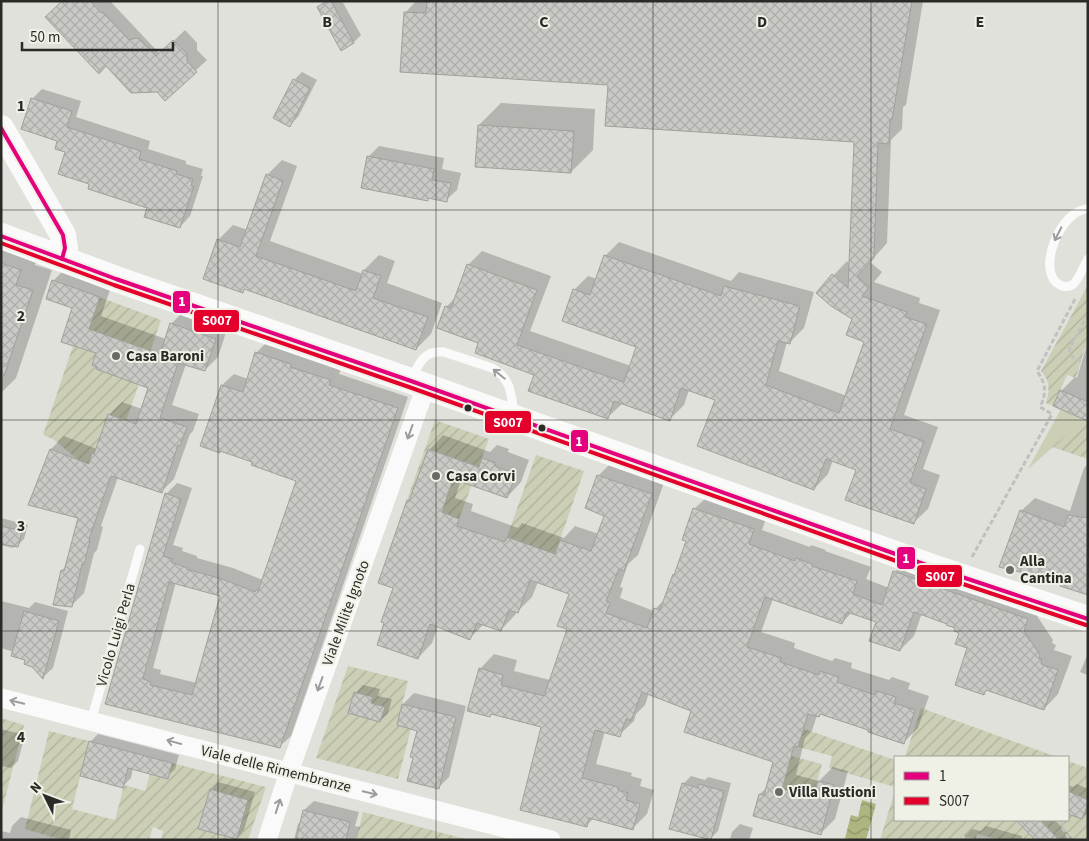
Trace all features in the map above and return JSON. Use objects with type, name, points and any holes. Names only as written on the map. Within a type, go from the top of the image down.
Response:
[{"type":"street","points":[[1,128],[63,235],[65,248],[62,259]]},
{"type":"street","points":[[1,236],[116,279],[419,384],[962,577],[1088,619]]},
{"type":"street","name":"Viale Milite Ignoto","points":[[267,840],[419,384]]},
{"type":"street","name":"Viale delle Rimembranze","points":[[1,698],[551,840]]},
{"type":"lane","points":[[1088,209],[1076,212],[1060,229],[1055,239],[1050,265],[1054,280],[1060,285],[1071,285],[1076,281],[1088,259]]},
{"type":"lane","points":[[419,384],[419,362],[431,353],[438,351],[492,368],[506,379],[515,418]]},
{"type":"lane","name":"Vicolo Luigi Perla","points":[[92,721],[140,549]]},
{"type":"path","points":[[962,577],[1052,414],[1040,407],[1043,399],[1044,385],[1042,378],[1036,371],[1077,296]]},
{"type":"path","points":[[1081,361],[1072,357],[1070,347],[1088,315]]},
{"type":"path","points":[[1061,821],[1063,829],[1070,840]]},
{"type":"shaded area","points":[[1088,285],[1088,348],[1085,348],[1076,378],[1067,375],[1053,406],[1046,403],[1048,386],[1046,378],[1041,371]]},
{"type":"shaded area","points":[[99,297],[161,320],[126,421],[94,454],[92,453],[87,467],[53,439],[43,435],[87,304]]},
{"type":"shaded area","points":[[1061,409],[1085,419],[1028,469]]},
{"type":"shaded area","points":[[1085,419],[1088,421],[1088,459],[1052,447]]},
{"type":"shaded area","points":[[435,420],[489,439],[459,519],[407,500]]},
{"type":"shaded area","points":[[536,455],[584,471],[555,554],[507,537]]},
{"type":"shaded area","points":[[348,666],[408,681],[397,725],[411,729],[398,779],[316,758]]},
{"type":"shaded area","points":[[921,708],[1054,756],[905,756]]},
{"type":"shaded area","points":[[1,718],[24,725],[1,814]]},
{"type":"shaded area","points":[[804,729],[894,760],[894,787],[829,768],[832,756],[798,747]]},
{"type":"shaded area","points":[[49,731],[89,741],[72,809],[115,820],[124,785],[145,791],[150,774],[168,778],[172,763],[266,787],[248,840],[161,840],[163,831],[153,827],[149,840],[63,840],[25,829]]},
{"type":"shaded area","points":[[791,756],[822,764],[813,797],[782,789]]},
{"type":"shaded area","points":[[1069,761],[1088,768],[1088,840],[1059,840],[1041,821],[1069,821]]},
{"type":"shaded area","points":[[894,793],[894,821],[1025,821],[1021,824],[1035,840],[1001,840],[977,834],[976,839],[963,836],[962,840],[880,840]]},
{"type":"shaded area","points":[[363,812],[371,814],[469,840],[356,840]]},
{"type":"water","points":[[862,800],[876,804],[866,840],[850,840],[845,838],[851,815],[858,817]]},
{"type":"building","points":[[62,1],[90,1],[129,40],[140,39],[156,56],[173,40],[187,54],[187,61],[197,72],[165,101],[157,92],[131,93],[106,66],[99,74],[45,17]]},
{"type":"building","points":[[327,1],[331,1],[354,43],[341,51],[317,7]]},
{"type":"building","points":[[427,1],[912,1],[892,120],[890,120],[889,144],[878,143],[874,258],[857,276],[869,287],[862,296],[907,312],[905,317],[927,324],[890,429],[924,441],[910,483],[926,489],[914,524],[845,500],[856,470],[826,459],[814,490],[697,446],[715,400],[681,388],[670,421],[614,401],[608,419],[528,391],[534,375],[475,353],[478,343],[437,328],[445,306],[451,308],[467,264],[537,290],[517,345],[624,382],[636,347],[562,321],[573,289],[590,295],[604,255],[721,296],[724,286],[800,306],[790,344],[778,341],[766,385],[839,413],[864,342],[846,335],[852,319],[831,306],[816,293],[832,274],[848,288],[854,142],[605,126],[608,85],[400,72],[404,12],[426,13]]},
{"type":"building","points":[[293,79],[310,88],[290,127],[273,118]]},
{"type":"building","points":[[31,98],[72,111],[67,127],[141,151],[139,159],[177,171],[176,174],[193,179],[191,186],[194,186],[180,228],[144,217],[147,208],[88,189],[89,184],[58,174],[65,152],[55,149],[57,141],[21,129]]},
{"type":"building","points":[[478,125],[574,131],[571,173],[475,167]]},
{"type":"building","points":[[367,156],[434,169],[432,180],[451,183],[447,202],[428,198],[428,201],[361,188]]},
{"type":"building","points":[[266,174],[283,181],[256,256],[356,291],[363,270],[381,276],[373,298],[428,317],[416,350],[244,289],[243,293],[203,279],[217,239],[240,247]]},
{"type":"building","points":[[1,263],[21,270],[16,285],[33,290],[4,376],[1,376]]},
{"type":"building","points":[[52,280],[100,297],[89,329],[160,354],[170,323],[216,339],[205,371],[178,363],[160,418],[187,427],[180,446],[178,445],[162,493],[111,476],[89,539],[72,607],[53,605],[61,570],[64,571],[78,518],[28,505],[50,449],[89,464],[108,414],[136,424],[148,388],[96,369],[97,367],[92,365],[96,353],[61,342],[72,308],[46,299]]},
{"type":"building","points":[[255,352],[291,364],[290,367],[331,380],[329,385],[398,408],[280,748],[105,704],[165,493],[181,499],[163,556],[173,559],[171,562],[186,569],[222,579],[255,592],[256,590],[258,591],[296,481],[251,465],[252,462],[200,446],[221,385],[243,392]],"holes":[[[169,582],[220,596],[192,695],[150,685],[151,682],[143,679]]]},
{"type":"building","points":[[1060,390],[1088,402],[1088,421],[1053,406]]},
{"type":"building","points":[[428,449],[479,467],[482,458],[496,463],[495,466],[516,474],[507,498],[453,479],[442,512],[459,519],[457,526],[505,542],[507,537],[555,554],[560,540],[591,551],[604,516],[585,508],[597,475],[652,494],[624,571],[619,569],[606,601],[610,603],[606,613],[647,628],[654,608],[660,610],[674,575],[686,541],[682,540],[693,508],[754,529],[749,544],[795,561],[796,558],[812,564],[812,566],[857,581],[853,594],[882,605],[893,571],[1028,619],[1024,631],[1040,655],[1039,658],[1042,659],[1041,664],[1058,670],[1044,710],[986,690],[984,695],[955,685],[967,648],[955,644],[959,633],[954,631],[955,628],[947,624],[914,612],[900,651],[869,641],[876,622],[847,612],[842,624],[765,597],[747,647],[782,658],[780,662],[819,675],[820,671],[839,677],[837,682],[875,695],[877,691],[896,697],[894,703],[915,710],[904,744],[820,714],[819,717],[808,714],[798,747],[794,746],[782,789],[813,797],[818,781],[834,785],[821,835],[753,816],[759,794],[764,795],[773,762],[684,732],[691,711],[642,692],[631,721],[626,719],[620,737],[595,730],[582,778],[618,787],[618,790],[628,793],[626,800],[640,804],[633,830],[589,818],[587,827],[520,810],[541,727],[491,714],[490,717],[467,711],[479,668],[503,675],[501,685],[544,696],[567,629],[557,626],[569,594],[530,580],[518,613],[509,610],[501,631],[477,623],[470,640],[430,624],[418,659],[377,645],[384,623],[381,622],[393,588],[378,583],[407,500],[409,501]]},
{"type":"building","points":[[1020,510],[1064,527],[1068,515],[1088,518],[1088,595],[1060,586],[1061,582],[999,567]]},
{"type":"building","points":[[1,526],[22,531],[18,547],[1,544]]},
{"type":"building","points":[[24,611],[59,621],[43,679],[32,667],[24,664],[25,660],[11,656]]},
{"type":"building","points":[[354,692],[373,697],[371,703],[385,707],[380,722],[348,713]]},
{"type":"building","points":[[402,704],[456,717],[439,789],[407,781],[413,758],[410,757],[417,731],[397,725]]},
{"type":"building","points":[[89,741],[172,763],[168,779],[128,768],[123,788],[80,776]]},
{"type":"building","points":[[682,783],[698,788],[699,784],[724,791],[711,840],[669,829]]},
{"type":"building","points":[[210,789],[248,800],[237,839],[198,829]]},
{"type":"building","points":[[1069,791],[1088,800],[1082,819],[1069,814]]},
{"type":"building","points":[[303,810],[350,822],[346,840],[296,840]]},
{"type":"building","points":[[1017,821],[1041,821],[1059,840],[1035,840]]},
{"type":"transit line","name":"1","points":[[1,128],[63,235],[65,248],[62,259]]},
{"type":"transit line","name":"1","points":[[1,236],[116,279],[411,381],[932,567],[1088,619]]},
{"type":"transit line","name":"S007","points":[[1,243],[114,285],[409,387],[930,573],[1086,625]]},
{"type":"place","name":"Casa Baroni","points":[[116,356]]},
{"type":"place","name":"Casa Corvi","points":[[436,476]]},
{"type":"place","name":"Alla Cantina","points":[[1010,570]]},
{"type":"place","name":"Villa Rustioni","points":[[779,792]]}]
